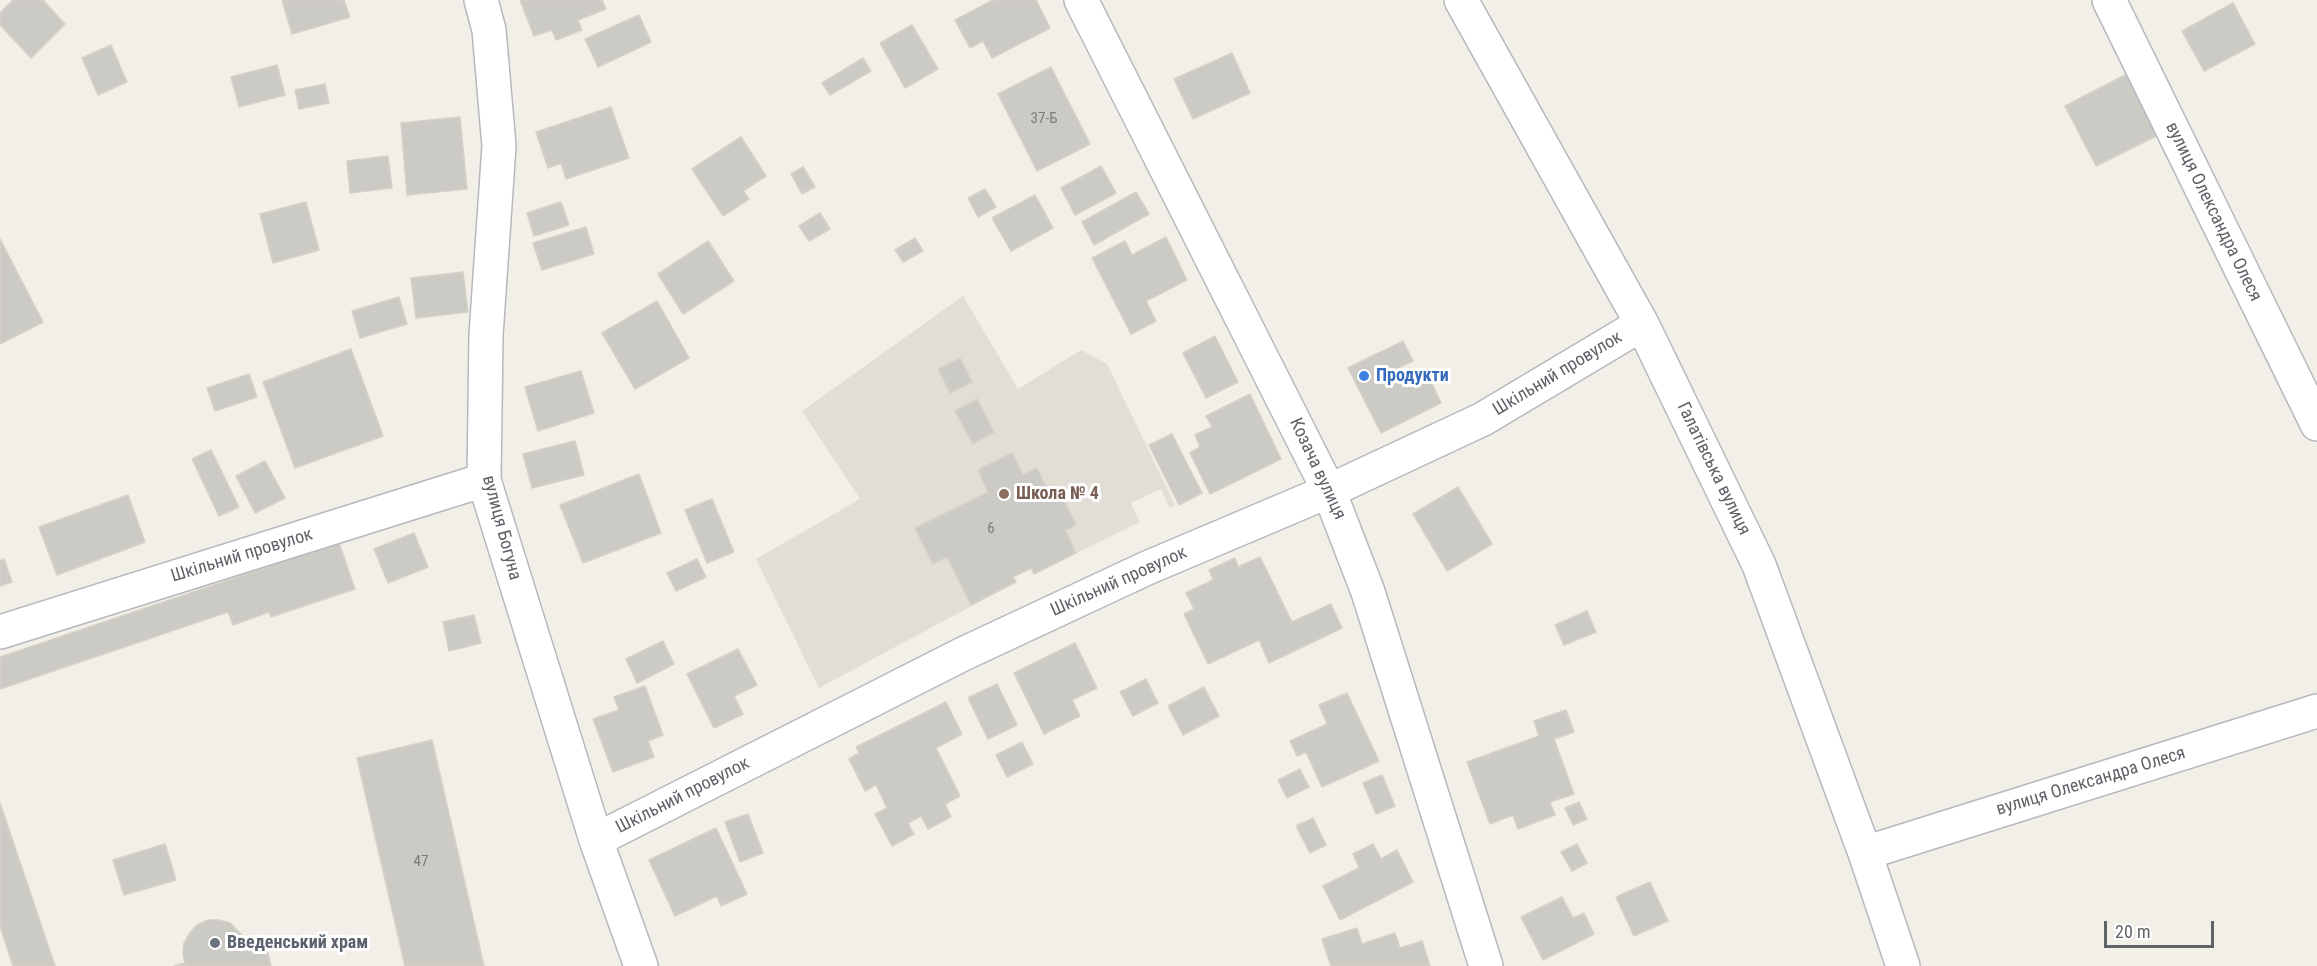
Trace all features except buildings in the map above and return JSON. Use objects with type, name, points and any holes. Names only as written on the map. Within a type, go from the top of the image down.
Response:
[{"type":"street","name":"вулиця Богуна","points":[[481,0],[489,30],[499,146],[486,335],[484,480],[596,840],[641,966]]},
{"type":"street","name":"Козача вулиця","points":[[1082,0],[1329,491],[1368,592],[1486,966]]},
{"type":"street","name":"Галатівська вулиця","points":[[1461,0],[1642,324],[1759,565],[1865,854],[1903,966]]},
{"type":"street","name":"вулиця Олександра Олеся","points":[[2109,0],[2317,424]]},
{"type":"street","name":"Шкільний провулок","points":[[596,840],[963,654],[1147,568],[1329,491],[1483,418],[1642,324]]},
{"type":"street","name":"Шкільний провулок","points":[[0,632],[484,480]]},
{"type":"street","name":"вулиця Олександра Олеся","points":[[1865,854],[2317,711]]},
{"type":"shaded area","name":"Школа № 4","points":[[963,296],[1018,389],[1081,350],[1107,364],[1175,505],[1170,508],[1161,489],[1131,503],[1140,522],[1034,574],[1031,568],[1013,577],[1016,582],[819,688],[756,559],[860,499],[802,411]]},
{"type":"place","name":"Продукти","points":[[1364,376]]},
{"type":"place","name":"Школа № 4","points":[[1004,494]]},
{"type":"place","name":"Введенський храм","points":[[215,943]]}]
